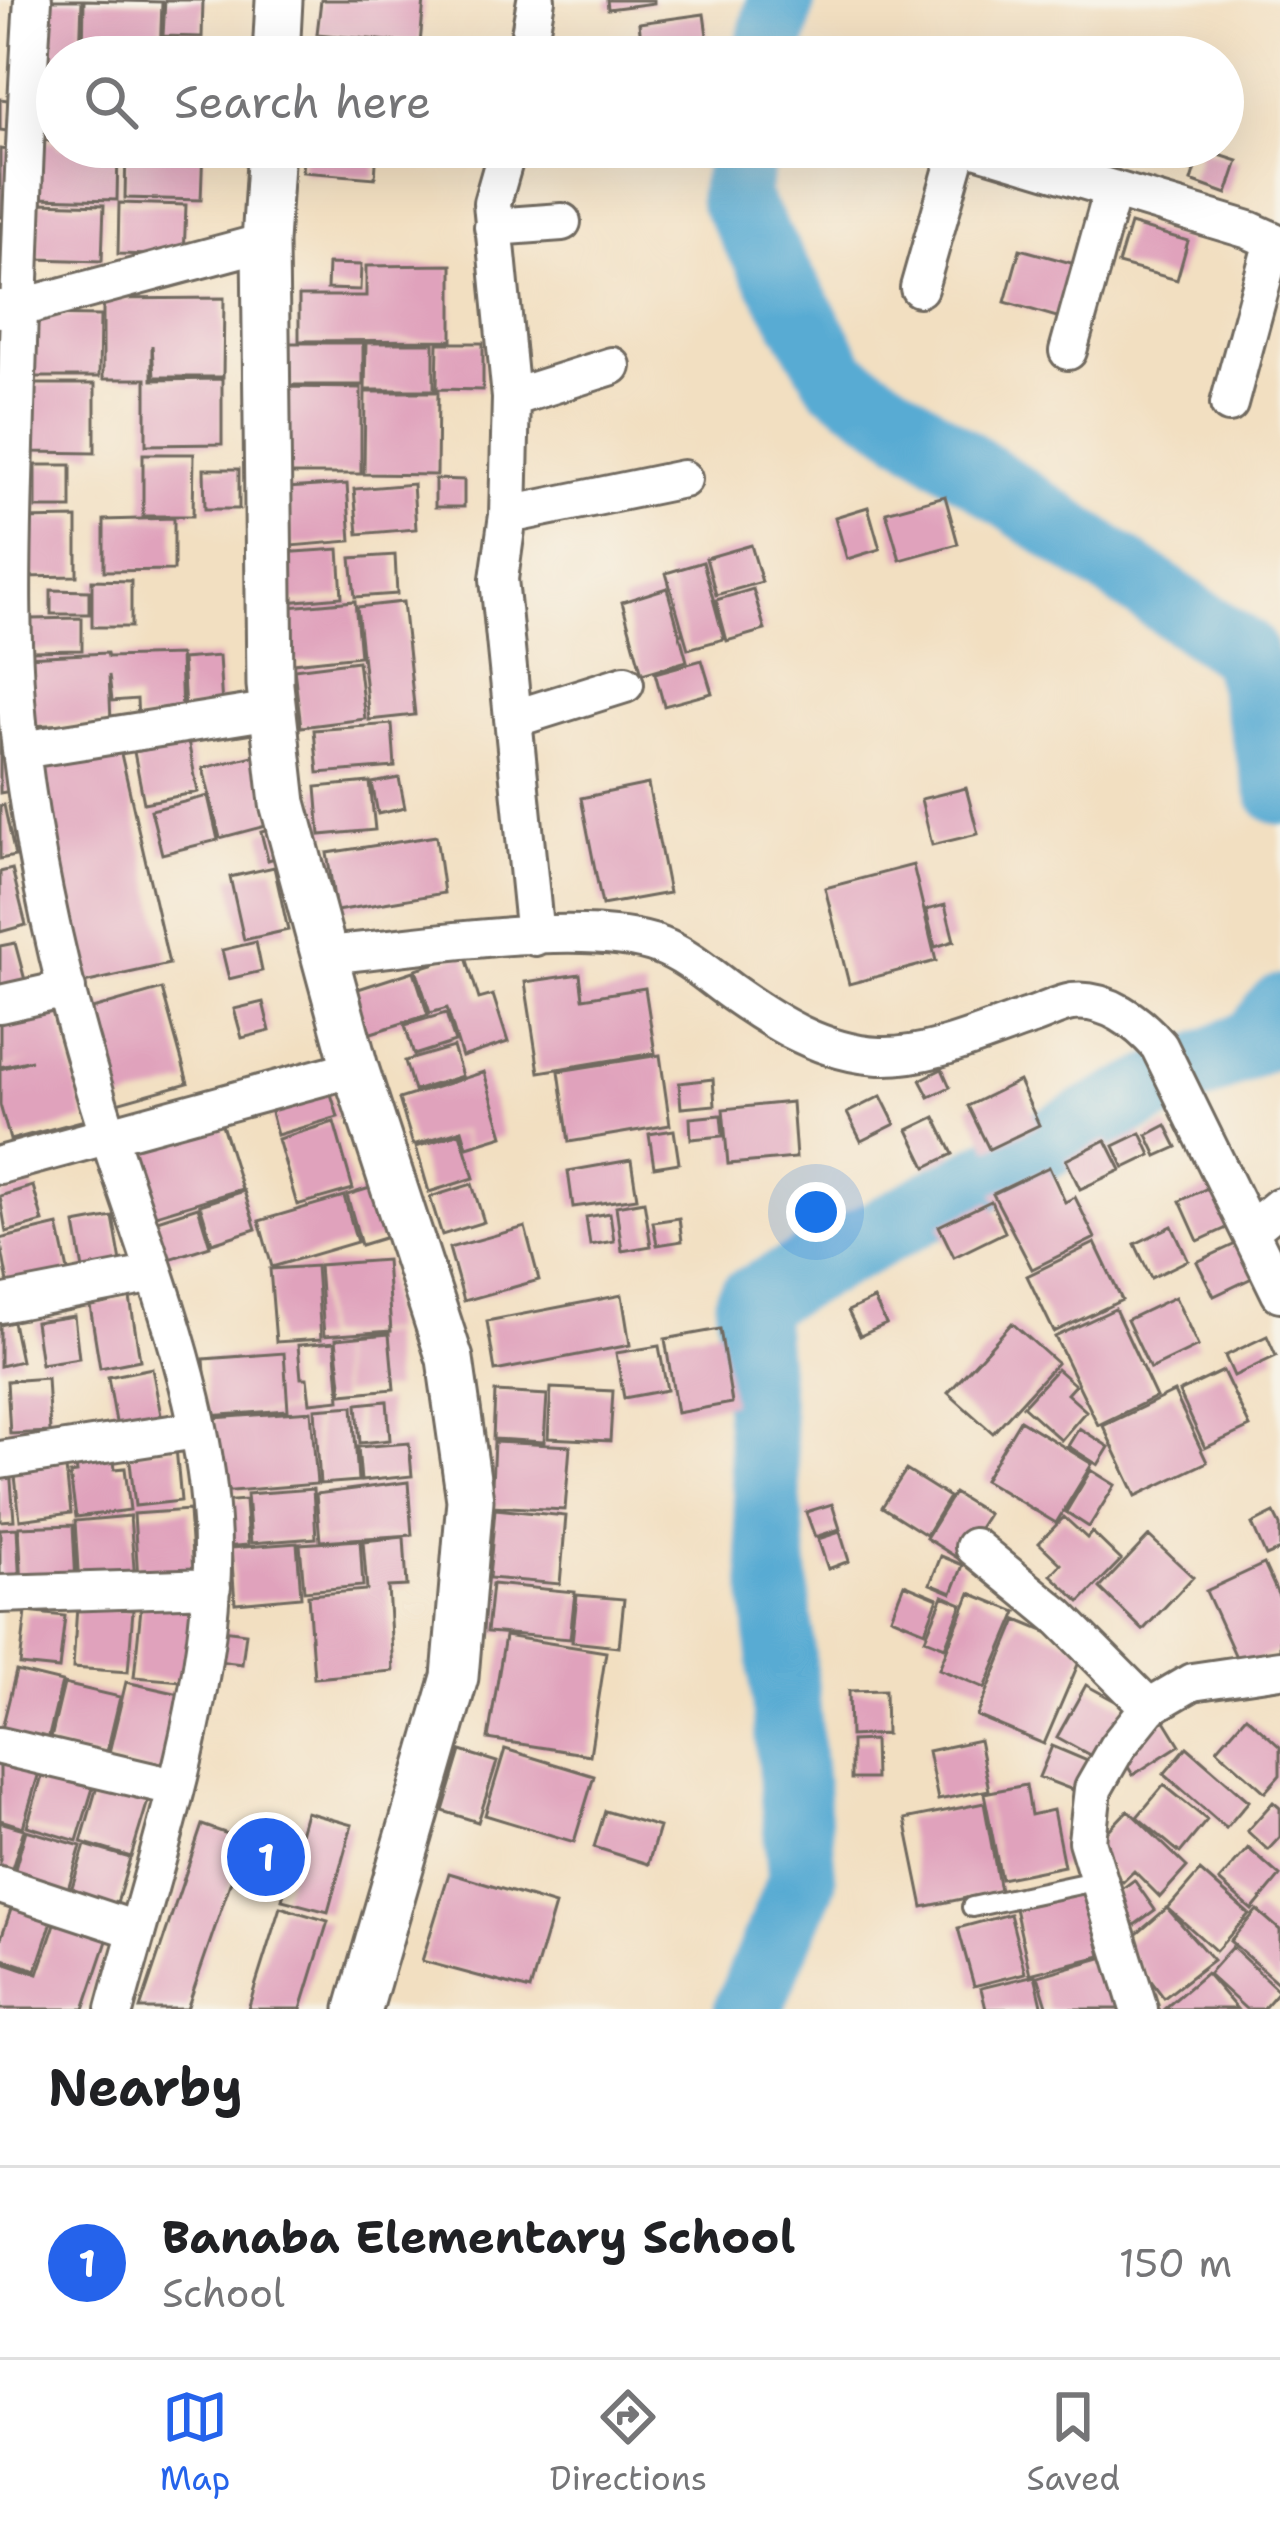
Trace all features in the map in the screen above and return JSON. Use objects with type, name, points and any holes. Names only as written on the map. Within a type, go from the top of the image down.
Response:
[{"type":"street","points":[[33,0],[9,309],[6,599],[21,750],[39,866],[67,989],[107,1133],[182,1358],[211,1524],[212,1587],[199,1683],[115,2009]]},
{"type":"street","points":[[277,36],[279,0]]},
{"type":"street","points":[[530,36],[536,0]]},
{"type":"street","points":[[270,168],[265,242],[273,710],[284,803],[355,1068],[449,1359],[470,1500],[455,1677],[359,2009]]},
{"type":"street","points":[[502,168],[492,203],[511,398],[508,514],[499,579],[535,938]]},
{"type":"street","points":[[919,288],[952,168]]},
{"type":"street","points":[[1041,168],[1249,230],[1276,243],[1229,404]]},
{"type":"street","points":[[1068,351],[1113,190]]},
{"type":"street","points":[[493,227],[562,222]]},
{"type":"street","points":[[9,309],[265,242]]},
{"type":"street","points":[[511,398],[613,366]]},
{"type":"street","points":[[508,514],[683,479]]},
{"type":"street","points":[[513,719],[625,684]]},
{"type":"street","points":[[21,750],[273,710]]},
{"type":"street","points":[[324,956],[535,938],[630,937],[662,946],[691,962],[791,1032],[847,1052],[881,1056],[908,1054],[1073,1002],[1117,1011],[1139,1024],[1159,1046],[1196,1123],[1266,1218],[1280,1294]]},
{"type":"street","points":[[0,1004],[67,989]]},
{"type":"street","points":[[0,1165],[355,1068]]},
{"type":"street","points":[[0,1304],[154,1274]]},
{"type":"street","points":[[0,1460],[196,1430]]},
{"type":"street","points":[[974,1547],[1058,1616],[1149,1707]]},
{"type":"street","points":[[0,1594],[212,1587]]},
{"type":"street","points":[[1139,2009],[1087,1841],[1093,1789],[1149,1707],[1192,1682],[1280,1669]]},
{"type":"street","points":[[0,1746],[174,1786]]},
{"type":"street","points":[[0,1885],[136,1930]]},
{"type":"lane","points":[[972,1907],[1099,1880]]},
{"type":"building","points":[[39,0],[82,0],[81,36],[38,36]]},
{"type":"building","points":[[84,0],[162,2],[161,36],[83,36]]},
{"type":"building","points":[[165,0],[203,0],[202,36],[163,36]]},
{"type":"building","points":[[321,0],[424,0],[421,36],[317,34]]},
{"type":"building","points":[[607,0],[654,0],[654,3],[608,9]]},
{"type":"building","points":[[704,14],[707,36],[641,36],[639,23]]},
{"type":"building","points":[[0,99],[8,100],[7,131],[0,130]]},
{"type":"building","points":[[0,149],[10,150],[9,217],[0,217]]},
{"type":"building","points":[[36,168],[118,168],[117,200],[35,198]]},
{"type":"building","points":[[126,168],[202,168],[201,200],[125,198]]},
{"type":"building","points":[[302,168],[376,168],[375,178],[302,172]]},
{"type":"building","points":[[1195,168],[1236,168],[1227,194],[1191,181]]},
{"type":"building","points":[[39,203],[104,205],[102,261],[37,259]]},
{"type":"building","points":[[119,203],[186,205],[184,256],[118,254]]},
{"type":"building","points":[[0,223],[6,223],[5,282],[0,282]]},
{"type":"building","points":[[1130,224],[1188,241],[1177,280],[1118,264]]},
{"type":"building","points":[[1020,249],[1075,264],[1060,318],[1005,302]]},
{"type":"building","points":[[328,264],[361,265],[360,290],[327,289]]},
{"type":"building","points":[[452,265],[452,340],[299,341],[299,296],[366,296],[366,266]]},
{"type":"building","points":[[224,298],[223,377],[154,377],[152,345],[152,380],[222,379],[222,444],[146,445],[146,379],[103,379],[103,299]]},
{"type":"building","points":[[29,315],[100,316],[99,377],[28,377]]},
{"type":"building","points":[[288,343],[363,343],[363,385],[288,385]]},
{"type":"building","points":[[366,343],[434,343],[434,390],[365,390]]},
{"type":"building","points":[[438,343],[483,343],[483,390],[437,389]]},
{"type":"building","points":[[31,384],[95,384],[95,453],[30,452]]},
{"type":"building","points":[[284,387],[361,388],[361,474],[284,474]]},
{"type":"building","points":[[365,392],[438,392],[437,475],[364,474]]},
{"type":"building","points":[[143,454],[194,454],[193,516],[143,516]]},
{"type":"building","points":[[36,465],[71,465],[71,508],[36,508]]},
{"type":"building","points":[[204,469],[239,469],[239,509],[205,509]]},
{"type":"building","points":[[435,479],[464,480],[464,507],[435,507]]},
{"type":"building","points":[[347,484],[351,541],[291,546],[287,488]]},
{"type":"building","points":[[413,484],[416,529],[358,534],[354,489]]},
{"type":"building","points":[[945,496],[958,544],[900,560],[886,512]]},
{"type":"building","points":[[868,507],[880,549],[847,559],[835,517]]},
{"type":"building","points":[[77,518],[77,576],[22,577],[21,519]]},
{"type":"building","points":[[174,518],[174,570],[104,571],[104,520]]},
{"type":"building","points":[[751,545],[762,582],[716,595],[706,558]]},
{"type":"building","points":[[339,549],[342,597],[285,602],[281,553]]},
{"type":"building","points":[[395,555],[397,594],[355,597],[351,558]]},
{"type":"building","points":[[703,562],[724,639],[688,649],[666,573]]},
{"type":"building","points":[[92,580],[131,581],[131,627],[92,627]]},
{"type":"building","points":[[667,588],[687,661],[642,674],[622,602]]},
{"type":"building","points":[[753,589],[765,630],[727,641],[716,600]]},
{"type":"building","points":[[51,590],[89,591],[89,614],[51,614]]},
{"type":"building","points":[[355,601],[360,656],[293,663],[288,607]]},
{"type":"building","points":[[403,602],[415,715],[369,720],[357,607]]},
{"type":"building","points":[[82,618],[82,650],[31,651],[31,619]]},
{"type":"building","points":[[107,653],[108,657],[180,655],[182,717],[138,720],[137,699],[112,701],[109,675],[111,722],[28,726],[25,657]]},
{"type":"building","points":[[219,656],[222,707],[185,709],[182,659]]},
{"type":"building","points":[[702,660],[712,693],[664,706],[655,673]]},
{"type":"building","points":[[358,661],[365,719],[301,727],[294,669]]},
{"type":"building","points":[[392,724],[395,767],[318,773],[314,730]]},
{"type":"building","points":[[116,732],[169,964],[75,985],[22,754]]},
{"type":"building","points":[[0,739],[11,791],[0,793]]},
{"type":"building","points":[[188,741],[198,792],[144,803],[134,752]]},
{"type":"building","points":[[257,755],[273,824],[220,838],[203,768]]},
{"type":"building","points":[[399,778],[405,808],[378,814],[372,783]]},
{"type":"building","points":[[370,782],[375,830],[320,835],[316,787]]},
{"type":"building","points":[[648,784],[669,893],[602,905],[581,798]]},
{"type":"building","points":[[966,788],[978,834],[932,845],[921,799]]},
{"type":"building","points":[[208,796],[218,840],[162,854],[151,810]]},
{"type":"building","points":[[4,805],[15,856],[0,859],[0,806]]},
{"type":"building","points":[[279,827],[285,855],[268,860],[261,832]]},
{"type":"building","points":[[436,836],[444,893],[336,911],[327,853]]},
{"type":"building","points":[[913,865],[936,961],[849,984],[825,888]]},
{"type":"building","points":[[274,867],[288,930],[244,940],[230,877]]},
{"type":"building","points":[[12,869],[26,925],[0,932],[0,872]]},
{"type":"building","points":[[945,905],[954,941],[935,947],[926,910]]},
{"type":"building","points":[[256,942],[262,971],[229,979],[222,950]]},
{"type":"building","points":[[15,943],[26,984],[0,990],[0,946]]},
{"type":"building","points":[[465,954],[479,999],[493,995],[508,1042],[462,1057],[447,1008],[430,1013],[416,969]]},
{"type":"building","points":[[414,971],[428,1015],[365,1035],[352,991]]},
{"type":"building","points":[[580,974],[583,998],[645,988],[655,1053],[539,1072],[525,982]]},
{"type":"building","points":[[162,989],[188,1083],[110,1105],[85,1011]]},
{"type":"building","points":[[55,1001],[85,1120],[10,1140],[0,1105],[0,1069],[32,1060],[0,1067],[0,1016]]},
{"type":"building","points":[[263,1002],[270,1031],[242,1038],[234,1009]]},
{"type":"building","points":[[446,1013],[455,1042],[414,1055],[405,1025]]},
{"type":"building","points":[[453,1047],[462,1076],[414,1091],[405,1061]]},
{"type":"building","points":[[660,1055],[670,1125],[569,1142],[559,1071]]},
{"type":"building","points":[[942,1069],[950,1087],[929,1097],[920,1080]]},
{"type":"building","points":[[484,1072],[503,1136],[467,1147],[462,1130],[413,1145],[399,1099]]},
{"type":"building","points":[[713,1079],[715,1105],[681,1108],[679,1083]]},
{"type":"building","points":[[1019,1081],[1039,1125],[989,1149],[968,1106]]},
{"type":"building","points":[[328,1084],[338,1117],[277,1135],[268,1101]]},
{"type":"building","points":[[881,1096],[895,1124],[861,1141],[847,1113]]},
{"type":"building","points":[[792,1102],[796,1158],[728,1164],[723,1109]]},
{"type":"building","points":[[721,1115],[723,1136],[691,1139],[690,1118]]},
{"type":"building","points":[[935,1117],[953,1154],[926,1167],[908,1130]]},
{"type":"building","points":[[220,1118],[242,1189],[146,1218],[125,1147]]},
{"type":"building","points":[[334,1122],[353,1189],[297,1205],[278,1139]]},
{"type":"building","points":[[1166,1125],[1177,1147],[1157,1156],[1147,1135]]},
{"type":"building","points":[[674,1130],[679,1163],[654,1167],[649,1134]]},
{"type":"building","points":[[460,1133],[474,1178],[429,1192],[416,1147]]},
{"type":"building","points":[[1141,1133],[1151,1155],[1124,1168],[1114,1146]]},
{"type":"building","points":[[1106,1140],[1121,1170],[1080,1189],[1066,1160]]},
{"type":"building","points":[[631,1160],[637,1198],[573,1207],[568,1171]]},
{"type":"building","points":[[1049,1167],[1065,1202],[1075,1197],[1095,1238],[1032,1269],[993,1194]]},
{"type":"building","points":[[472,1184],[484,1222],[442,1235],[430,1197]]},
{"type":"building","points":[[380,1185],[394,1235],[361,1245],[347,1195]]},
{"type":"building","points":[[1214,1185],[1233,1225],[1198,1241],[1180,1201]]},
{"type":"building","points":[[33,1186],[43,1222],[6,1232],[0,1196]]},
{"type":"building","points":[[244,1191],[256,1229],[212,1243],[200,1205]]},
{"type":"building","points":[[344,1196],[357,1242],[272,1267],[259,1221]]},
{"type":"building","points":[[644,1201],[651,1246],[622,1251],[616,1206]]},
{"type":"building","points":[[991,1201],[1005,1232],[954,1257],[939,1226]]},
{"type":"building","points":[[198,1207],[210,1246],[163,1261],[151,1222]]},
{"type":"building","points":[[610,1213],[614,1241],[590,1245],[586,1217]]},
{"type":"building","points":[[113,1217],[122,1268],[84,1275],[75,1224]]},
{"type":"building","points":[[679,1218],[682,1241],[657,1245],[653,1222]]},
{"type":"building","points":[[58,1225],[70,1280],[10,1294],[0,1239]]},
{"type":"building","points":[[1172,1226],[1188,1260],[1151,1278],[1135,1244]]},
{"type":"building","points":[[525,1227],[539,1280],[464,1301],[449,1248]]},
{"type":"building","points":[[1240,1242],[1256,1276],[1214,1296],[1197,1262]]},
{"type":"building","points":[[1095,1243],[1122,1300],[1054,1332],[1027,1276]]},
{"type":"building","points":[[386,1260],[391,1331],[324,1336],[319,1265]]},
{"type":"building","points":[[316,1266],[321,1339],[276,1342],[270,1269]]},
{"type":"building","points":[[622,1295],[630,1345],[495,1371],[487,1321]]},
{"type":"building","points":[[1175,1297],[1198,1346],[1150,1369],[1127,1320]]},
{"type":"building","points":[[130,1298],[140,1360],[100,1368],[90,1306]]},
{"type":"building","points":[[874,1299],[886,1324],[860,1336],[848,1311]]},
{"type":"building","points":[[1115,1309],[1156,1397],[1098,1425],[1055,1337]]},
{"type":"building","points":[[74,1316],[79,1358],[41,1364],[35,1322]]},
{"type":"building","points":[[13,1322],[21,1361],[0,1366],[0,1325]]},
{"type":"building","points":[[1012,1323],[1057,1363],[993,1433],[948,1393]]},
{"type":"building","points":[[720,1329],[732,1403],[677,1413],[665,1339]]},
{"type":"building","points":[[389,1334],[394,1389],[342,1394],[336,1339]]},
{"type":"building","points":[[1267,1336],[1276,1356],[1234,1376],[1225,1356]]},
{"type":"building","points":[[335,1342],[340,1400],[310,1403],[307,1378],[301,1378],[298,1345]]},
{"type":"building","points":[[659,1346],[667,1390],[624,1398],[616,1353]]},
{"type":"building","points":[[284,1353],[288,1410],[208,1416],[204,1359]]},
{"type":"building","points":[[152,1368],[164,1431],[119,1439],[108,1377]]},
{"type":"building","points":[[1057,1369],[1075,1385],[1067,1394],[1086,1411],[1061,1440],[1023,1406]]},
{"type":"building","points":[[1223,1371],[1250,1427],[1205,1448],[1179,1392]]},
{"type":"building","points":[[47,1378],[50,1432],[10,1434],[7,1381]]},
{"type":"building","points":[[551,1388],[613,1391],[610,1441],[548,1438]]},
{"type":"building","points":[[495,1392],[547,1395],[544,1442],[493,1439]]},
{"type":"building","points":[[1174,1392],[1207,1462],[1136,1496],[1103,1426]]},
{"type":"building","points":[[387,1401],[390,1440],[360,1443],[357,1404]]},
{"type":"building","points":[[353,1406],[358,1481],[320,1484],[315,1409]]},
{"type":"building","points":[[311,1411],[317,1484],[220,1492],[214,1418]]},
{"type":"building","points":[[1020,1420],[1092,1464],[1056,1523],[984,1480]]},
{"type":"building","points":[[1079,1428],[1109,1447],[1098,1465],[1068,1446]]},
{"type":"building","points":[[494,1442],[570,1446],[565,1510],[491,1506]]},
{"type":"building","points":[[409,1443],[412,1476],[361,1481],[358,1447]]},
{"type":"building","points":[[112,1446],[115,1469],[125,1468],[130,1510],[76,1517],[70,1474],[77,1473],[74,1450]]},
{"type":"building","points":[[176,1448],[181,1501],[135,1506],[129,1453]]},
{"type":"building","points":[[65,1460],[71,1513],[20,1520],[14,1467]]},
{"type":"building","points":[[10,1468],[14,1520],[0,1521],[0,1469]]},
{"type":"building","points":[[906,1470],[949,1497],[926,1535],[882,1507]]},
{"type":"building","points":[[1091,1470],[1115,1485],[1089,1527],[1066,1512]]},
{"type":"building","points":[[408,1482],[412,1535],[320,1541],[316,1494]]},
{"type":"building","points":[[313,1489],[316,1538],[251,1543],[247,1494]]},
{"type":"building","points":[[954,1493],[988,1514],[959,1559],[926,1538]]},
{"type":"building","points":[[245,1500],[248,1545],[223,1547],[220,1502]]},
{"type":"building","points":[[832,1504],[840,1529],[815,1537],[806,1512]]},
{"type":"building","points":[[495,1509],[566,1516],[560,1584],[489,1578]]},
{"type":"building","points":[[189,1510],[193,1574],[138,1579],[134,1514]]},
{"type":"building","points":[[1274,1513],[1280,1525],[1280,1550],[1266,1556],[1252,1524]]},
{"type":"building","points":[[130,1516],[135,1581],[79,1585],[75,1521]]},
{"type":"building","points":[[1064,1517],[1087,1538],[1092,1532],[1121,1560],[1080,1602],[1051,1575],[1061,1564],[1039,1543]]},
{"type":"building","points":[[73,1525],[76,1584],[22,1587],[19,1527]]},
{"type":"building","points":[[17,1528],[20,1588],[0,1589],[0,1529]]},
{"type":"building","points":[[840,1532],[849,1561],[828,1569],[818,1539]]},
{"type":"building","points":[[1149,1536],[1193,1577],[1143,1630],[1100,1588]]},
{"type":"building","points":[[404,1537],[407,1586],[388,1587],[393,1671],[314,1678],[308,1595],[367,1590],[363,1541]]},
{"type":"building","points":[[360,1540],[363,1586],[304,1591],[300,1544]]},
{"type":"building","points":[[297,1543],[301,1597],[235,1603],[231,1548]]},
{"type":"building","points":[[941,1556],[963,1565],[952,1593],[930,1584]]},
{"type":"building","points":[[1264,1564],[1280,1599],[1280,1650],[1241,1668],[1206,1591]]},
{"type":"building","points":[[492,1584],[575,1592],[570,1639],[487,1632]]},
{"type":"building","points":[[904,1584],[938,1598],[925,1631],[891,1617]]},
{"type":"building","points":[[970,1593],[1017,1612],[985,1688],[939,1669]]},
{"type":"building","points":[[577,1595],[624,1599],[619,1647],[572,1642]]},
{"type":"building","points":[[943,1596],[962,1604],[945,1647],[925,1639]]},
{"type":"building","points":[[142,1598],[199,1603],[192,1682],[134,1677]]},
{"type":"building","points":[[77,1606],[133,1610],[128,1672],[73,1668]]},
{"type":"building","points":[[26,1612],[65,1616],[59,1669],[20,1665]]},
{"type":"building","points":[[1017,1620],[1085,1648],[1044,1744],[977,1716]]},
{"type":"building","points":[[214,1629],[246,1633],[242,1664],[210,1660]]},
{"type":"building","points":[[505,1636],[606,1652],[590,1755],[488,1739]]},
{"type":"building","points":[[16,1671],[62,1682],[46,1748],[0,1737]]},
{"type":"building","points":[[126,1682],[184,1695],[165,1775],[107,1761]]},
{"type":"building","points":[[64,1684],[120,1697],[105,1760],[49,1747]]},
{"type":"building","points":[[1086,1685],[1126,1707],[1097,1759],[1057,1737]]},
{"type":"building","points":[[885,1690],[886,1734],[850,1736],[849,1691]]},
{"type":"building","points":[[1246,1716],[1280,1747],[1280,1775],[1265,1792],[1217,1749]]},
{"type":"building","points":[[1164,1719],[1180,1745],[1133,1775],[1117,1749]]},
{"type":"building","points":[[874,1740],[875,1779],[851,1779],[851,1741]]},
{"type":"building","points":[[979,1740],[989,1790],[938,1800],[928,1751]]},
{"type":"building","points":[[1052,1746],[1090,1762],[1078,1792],[1039,1777]]},
{"type":"building","points":[[1187,1747],[1249,1801],[1226,1828],[1164,1774]]},
{"type":"building","points":[[505,1749],[594,1776],[574,1842],[485,1815]]},
{"type":"building","points":[[461,1751],[497,1762],[478,1822],[443,1811]]},
{"type":"building","points":[[0,1757],[40,1769],[23,1827],[0,1820]]},
{"type":"building","points":[[46,1762],[96,1778],[77,1841],[27,1826]]},
{"type":"building","points":[[100,1776],[151,1791],[131,1857],[81,1842]]},
{"type":"building","points":[[1026,1785],[1031,1815],[1053,1810],[1064,1866],[1001,1879],[984,1793]]},
{"type":"building","points":[[1164,1785],[1207,1820],[1180,1853],[1137,1817]]},
{"type":"building","points":[[1273,1802],[1280,1808],[1280,1837],[1268,1850],[1247,1831]]},
{"type":"building","points":[[984,1803],[1000,1891],[923,1907],[905,1819]]},
{"type":"building","points":[[1128,1810],[1187,1867],[1160,1897],[1134,1871],[1123,1882],[1090,1850]]},
{"type":"building","points":[[605,1811],[659,1827],[648,1864],[594,1847]]},
{"type":"building","points":[[306,1812],[352,1825],[328,1912],[282,1900]]},
{"type":"building","points":[[0,1822],[24,1829],[8,1882],[0,1880]]},
{"type":"building","points":[[202,1825],[245,1840],[187,2009],[140,2009]]},
{"type":"building","points":[[26,1830],[81,1846],[65,1899],[11,1883]]},
{"type":"building","points":[[85,1845],[130,1858],[114,1914],[68,1900]]},
{"type":"building","points":[[1248,1848],[1280,1876],[1252,1910],[1219,1881]]},
{"type":"building","points":[[1200,1871],[1249,1914],[1216,1951],[1168,1908]]},
{"type":"building","points":[[449,1873],[555,1905],[530,1990],[422,1961]]},
{"type":"building","points":[[1134,1880],[1155,1910],[1129,1929],[1108,1899]]},
{"type":"building","points":[[1085,1891],[1101,1956],[1030,1974],[1015,1908]]},
{"type":"building","points":[[15,1898],[55,1912],[36,1970],[0,1958],[0,1941]]},
{"type":"building","points":[[280,1907],[328,1921],[301,2009],[248,2009]]},
{"type":"building","points":[[1167,1908],[1213,1960],[1164,1998],[1124,1945]]},
{"type":"building","points":[[1257,1910],[1280,1930],[1280,1985],[1230,1941]]},
{"type":"building","points":[[1010,1914],[1025,1973],[974,1986],[958,1928]]},
{"type":"building","points":[[58,1915],[110,1932],[84,2009],[0,2009],[0,1961],[38,1974]]},
{"type":"building","points":[[1232,1947],[1279,1991],[1263,2009],[1246,2009],[1208,1974]]},
{"type":"building","points":[[1108,1956],[1122,2009],[1048,2009],[1038,1976]]},
{"type":"building","points":[[1206,1973],[1237,2009],[1164,2009]]},
{"type":"building","points":[[1035,1975],[1043,2009],[986,2009],[981,1988]]},
{"type":"waterway","points":[[772,36],[781,0]]},
{"type":"waterway","points":[[740,168],[733,197],[838,379],[1243,652],[1280,790]]},
{"type":"waterway","points":[[748,2009],[802,1880],[749,1302],[1122,1104],[1256,1041],[1280,1009]]},
{"type":"place","name":"Banaba Elementary School","points":[[266,1857]]}]
